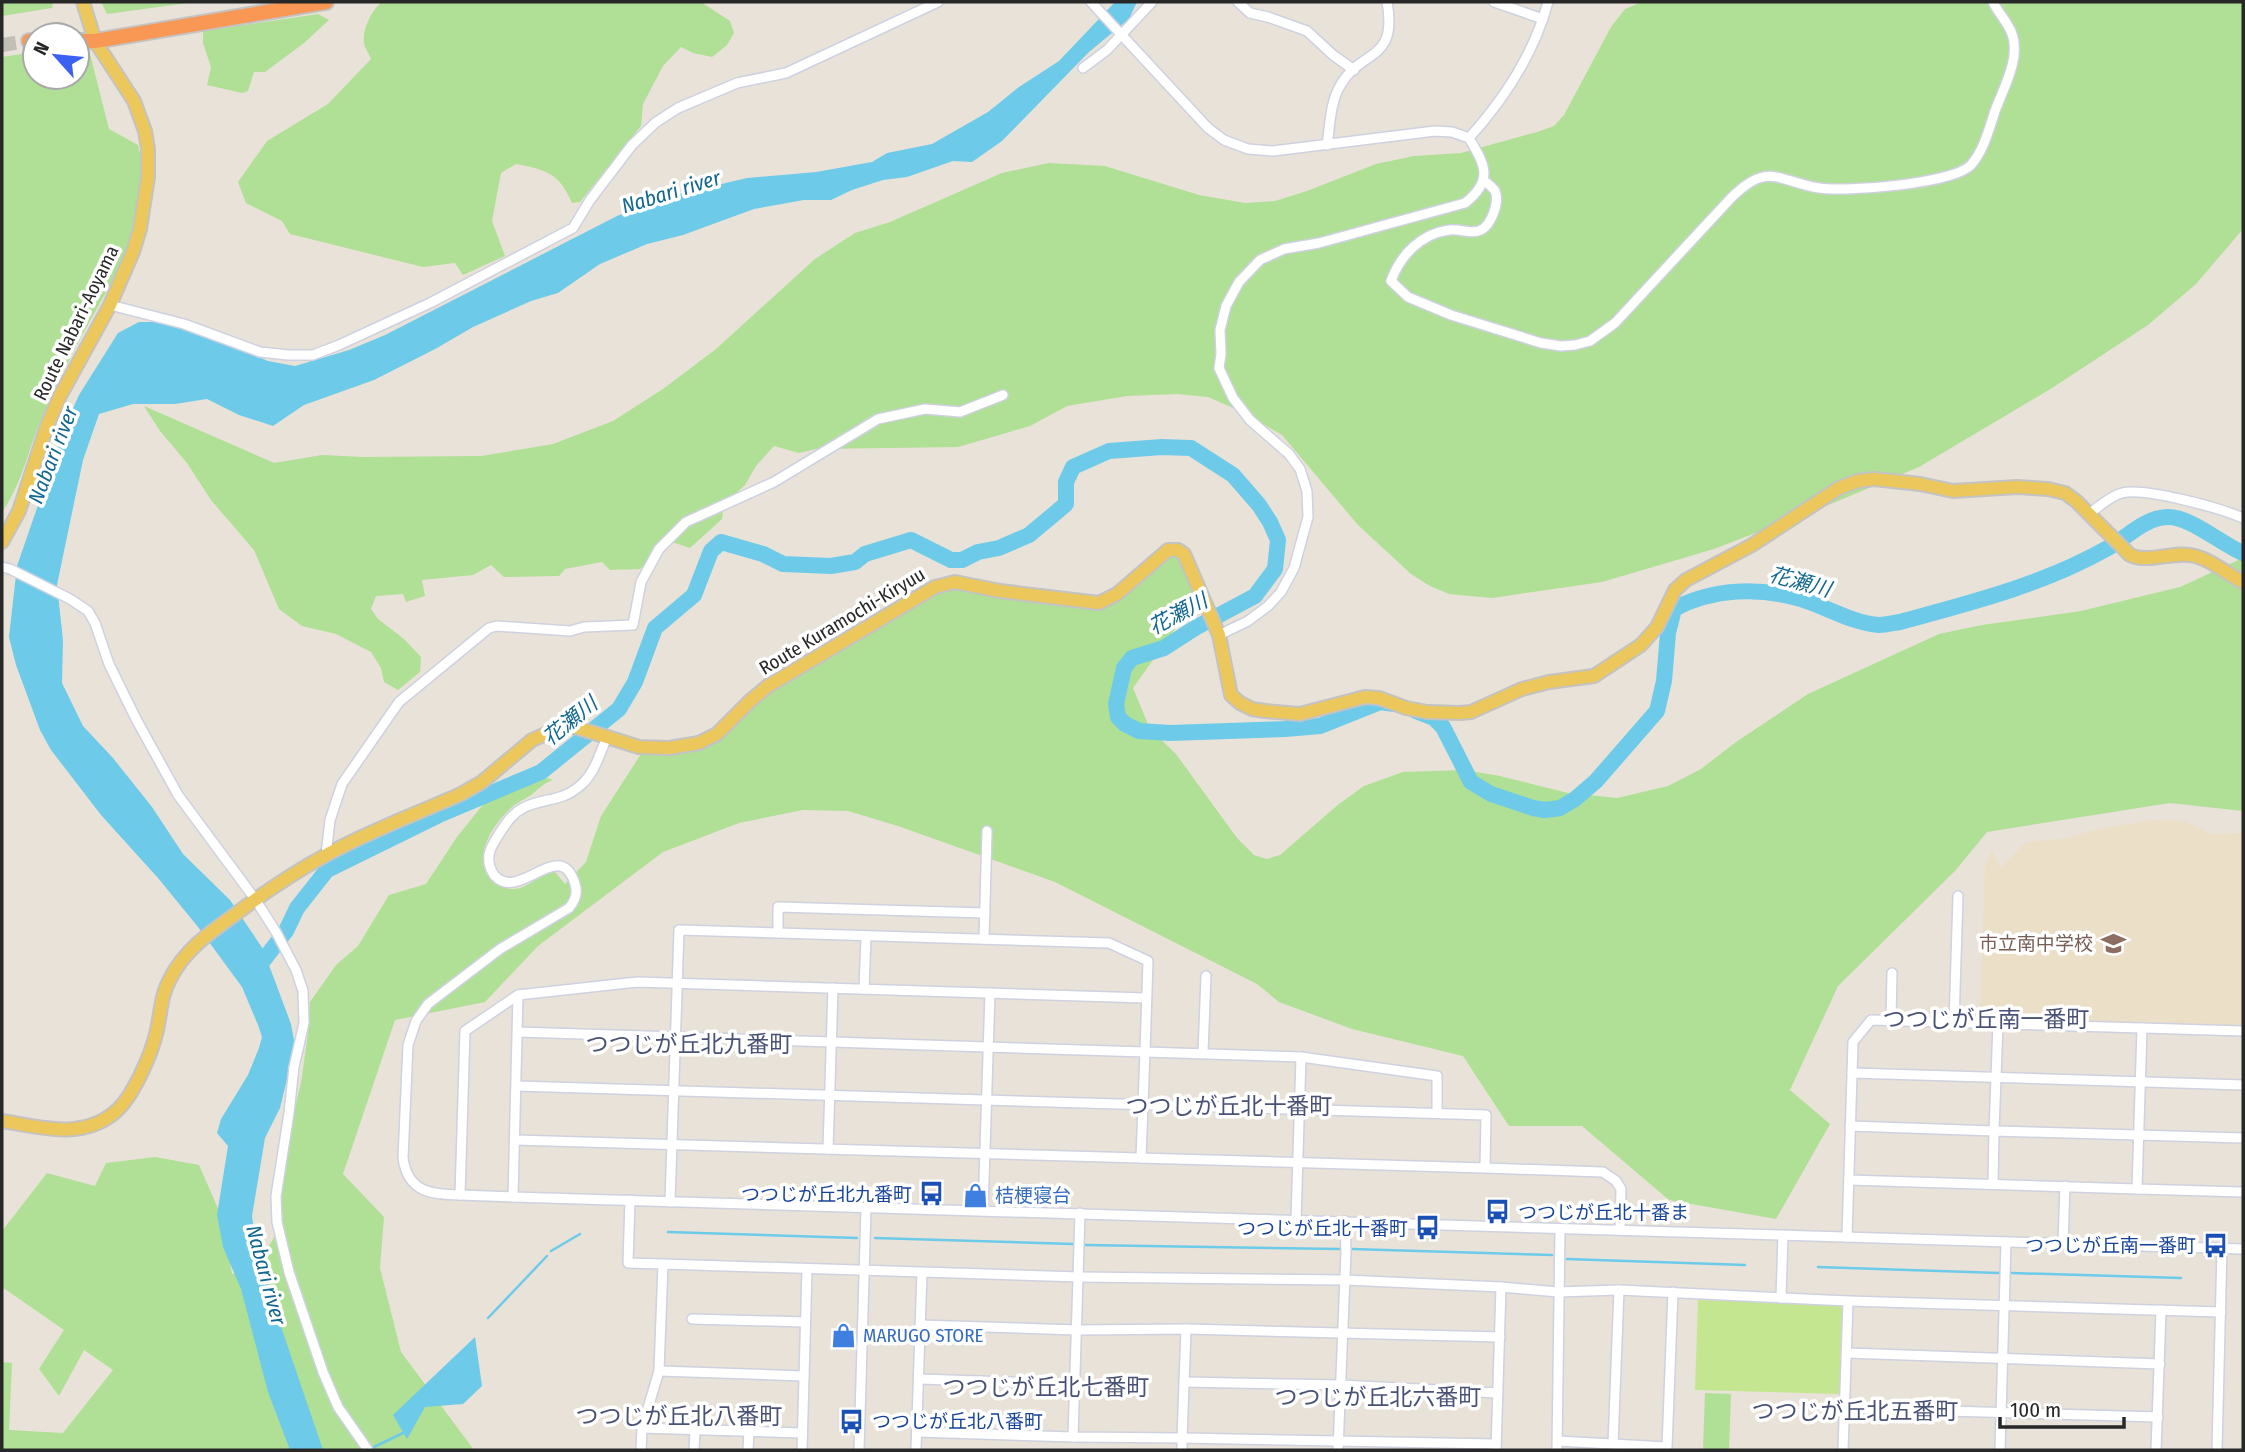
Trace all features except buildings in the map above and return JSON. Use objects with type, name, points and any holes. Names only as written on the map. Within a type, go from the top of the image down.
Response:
[{"type":"highway","points":[[91,41],[326,2]]},
{"type":"main road","name":"Route Nabari-Aoyama","points":[[2,542],[19,510],[42,438],[60,396],[110,305],[133,252],[140,229],[148,177],[145,131],[134,101],[95,41],[83,2]]},
{"type":"main road","name":"Route Kuramochi-Kiryuu","points":[[2,1121],[69,1131],[94,1124],[113,1114],[128,1097],[150,1051],[157,1033],[162,995],[188,951],[255,899],[326,855],[461,794],[482,782],[541,735],[557,729],[575,727],[639,747],[669,748],[707,740],[717,734],[768,686],[929,591],[951,582],[1099,603],[1117,594],[1168,550],[1176,549],[1184,554],[1218,631],[1231,695],[1240,703],[1265,712],[1300,713],[1366,697],[1389,700],[1406,708],[1427,712],[1460,713],[1471,712],[1522,689],[1594,676],[1641,645],[1657,627],[1675,590],[1686,580],[1752,545],[1839,488],[1858,481],[1874,479],[1953,491],[2017,487],[2049,489],[2064,493],[2090,513],[2130,555],[2138,559],[2195,556],[2243,582]]},
{"type":"street","points":[[110,305],[184,324],[260,352],[313,355],[430,303],[573,228],[590,200],[632,145],[655,123],[678,108],[737,83],[786,73],[938,2]]},
{"type":"street","points":[[1091,2],[1181,100],[1208,128],[1224,140],[1248,149],[1273,151],[1435,131],[1452,132],[1469,138],[1484,162],[1483,180],[1475,194],[1465,203],[1319,243],[1284,249],[1260,260],[1239,282],[1226,306],[1220,330],[1219,368],[1233,398],[1250,420],[1289,454],[1300,469],[1307,491],[1308,517],[1294,568],[1281,592],[1248,621],[1218,631]]},
{"type":"street","points":[[1083,68],[1107,50],[1152,2]]},
{"type":"street","points":[[1238,2],[1250,13],[1268,16],[1307,31],[1354,70]]},
{"type":"street","points":[[1327,145],[1333,103],[1340,85],[1354,70],[1373,57],[1387,39],[1391,21],[1387,2]]},
{"type":"street","points":[[1494,2],[1543,19]]},
{"type":"street","points":[[1469,138],[1487,118],[1524,63],[1538,37],[1548,2]]},
{"type":"street","points":[[1483,180],[1495,190],[1496,197],[1489,221],[1482,229],[1451,229],[1418,242],[1397,264],[1391,281],[1408,297],[1428,307],[1541,343],[1561,346],[1590,341],[1615,323],[1731,198],[1755,179],[1770,175],[1837,190],[1940,179],[1957,174],[1970,166],[1985,141],[2014,57],[2012,34],[1993,2]]},
{"type":"street","points":[[326,855],[333,807],[342,784],[399,702],[489,628],[497,626],[570,631],[584,627],[634,625],[641,582],[659,549],[687,522],[774,482],[878,419],[925,410],[960,412],[1003,395]]},
{"type":"street","points":[[2090,513],[2123,492],[2192,502],[2223,509],[2243,518]]},
{"type":"street","points":[[6,568],[70,599],[88,611],[95,622],[109,664],[178,795],[255,899],[296,970],[303,991],[304,1023],[294,1067],[276,1196],[277,1222],[289,1272],[323,1372],[338,1407],[366,1448]]},
{"type":"street","points":[[607,737],[594,768],[581,785],[563,797],[530,805],[515,814],[489,852],[490,867],[496,877],[504,881],[520,882],[549,866],[565,869],[577,887],[574,903],[499,949],[437,997],[421,1013],[410,1037],[404,1166],[411,1180],[434,1194],[2243,1249]]},
{"type":"street","points":[[984,939],[987,831]]},
{"type":"street","points":[[1954,1023],[1958,896]]},
{"type":"street","points":[[778,933],[778,907],[985,913]]},
{"type":"street","points":[[670,1202],[679,930],[1109,943],[1148,961],[1142,1158]]},
{"type":"street","points":[[864,989],[866,937]]},
{"type":"street","points":[[1891,1020],[1892,973]]},
{"type":"street","points":[[1203,1053],[1206,976]]},
{"type":"street","points":[[460,1195],[465,1031],[518,995],[636,982],[1146,998]]},
{"type":"street","points":[[828,1149],[833,988]]},
{"type":"street","points":[[983,1210],[990,993]]},
{"type":"street","points":[[513,1197],[518,995]]},
{"type":"street","points":[[1847,1237],[1853,1042],[1871,1020],[2243,1031]]},
{"type":"street","points":[[1993,1184],[1998,1024]]},
{"type":"street","points":[[2137,1189],[2142,1028]]},
{"type":"street","points":[[518,1032],[1301,1057],[1437,1076],[1437,1113]]},
{"type":"street","points":[[1296,1220],[1301,1057]]},
{"type":"street","points":[[1852,1073],[2243,1085]]},
{"type":"street","points":[[517,1086],[1486,1115],[1485,1168]]},
{"type":"street","points":[[1850,1126],[2243,1139]]},
{"type":"street","points":[[515,1140],[1603,1172],[1622,1189],[1620,1230]]},
{"type":"street","points":[[1849,1180],[2243,1192]]},
{"type":"street","points":[[2063,1244],[2065,1186]]},
{"type":"street","points":[[630,1200],[628,1263],[1079,1277],[1345,1280],[1558,1292],[1619,1290],[1848,1301],[2221,1312]]},
{"type":"street","points":[[859,1450],[866,1207]]},
{"type":"street","points":[[1073,1437],[1080,1213]]},
{"type":"street","points":[[1339,1446],[1345,1221]]},
{"type":"street","points":[[1560,1229],[1558,1446],[1613,1444],[1667,1447],[1673,1292]]},
{"type":"street","points":[[1781,1298],[1783,1235]]},
{"type":"street","points":[[2000,1450],[2007,1242]]},
{"type":"street","points":[[2217,1450],[2222,1248]]},
{"type":"street","points":[[641,1450],[642,1428],[659,1371],[663,1264]]},
{"type":"street","points":[[802,1450],[807,1269]]},
{"type":"street","points":[[916,1450],[922,1272]]},
{"type":"street","points":[[917,1432],[1182,1438],[1339,1446],[1496,1447],[1501,1287]]},
{"type":"street","points":[[1613,1444],[1619,1290]]},
{"type":"street","points":[[1843,1450],[1848,1301]]},
{"type":"street","points":[[2156,1450],[2161,1310]]},
{"type":"street","points":[[692,1319],[805,1322]]},
{"type":"street","points":[[920,1325],[1500,1337]]},
{"type":"street","points":[[1182,1450],[1186,1329]]},
{"type":"street","points":[[1847,1353],[2160,1363]]},
{"type":"street","points":[[659,1371],[804,1376]]},
{"type":"street","points":[[919,1379],[1074,1384]]},
{"type":"street","points":[[1184,1382],[1341,1385],[1498,1393]]},
{"type":"street","points":[[1844,1408],[2158,1417]]},
{"type":"street","points":[[642,1428],[802,1433]]},
{"type":"street","points":[[694,1450],[695,1430]]},
{"type":"street","points":[[748,1450],[749,1432]]},
{"type":"shaded area","name":"市立南中学校","points":[[2154,820],[2185,821],[2211,834],[2243,833],[2243,1027],[1980,1020],[1985,865],[1992,850],[2002,867],[2024,844],[2030,842],[2068,838],[2098,829]]},
{"type":"green space","points":[[2,2],[53,2],[52,8],[2,16]]},
{"type":"green space","points":[[101,2],[195,2],[107,14]]},
{"type":"green space","points":[[382,2],[701,2],[730,21],[734,33],[727,45],[712,57],[681,47],[663,66],[643,104],[641,126],[580,202],[572,203],[557,179],[536,168],[516,164],[501,173],[492,221],[505,256],[463,275],[455,263],[423,267],[290,234],[282,221],[246,203],[238,182],[267,141],[328,104],[371,59],[364,43],[366,26]]},
{"type":"green space","points":[[1642,2],[2243,2],[2243,229],[2196,284],[2148,325],[2052,388],[1919,467],[1714,549],[1602,582],[1492,598],[1449,594],[1411,574],[1358,525],[1282,435],[1242,412],[1208,397],[1178,394],[1127,396],[1067,406],[1030,426],[958,447],[816,449],[799,453],[774,446],[756,466],[745,485],[724,504],[722,519],[690,548],[672,542],[640,569],[610,570],[602,562],[565,569],[559,576],[504,577],[491,565],[473,575],[422,580],[425,596],[406,602],[403,594],[376,596],[371,609],[378,619],[404,639],[421,657],[420,672],[398,690],[384,682],[381,668],[371,652],[336,634],[302,626],[279,609],[254,550],[211,500],[144,406],[274,463],[322,455],[481,456],[553,444],[613,421],[663,389],[716,349],[815,259],[855,233],[890,222],[1002,173],[1049,163],[1105,166],[1199,195],[1245,203],[1275,201],[1376,164],[1414,156],[1461,153],[1554,126],[1564,115],[1611,27],[1625,9]]},
{"type":"green space","points":[[318,14],[329,20],[265,72],[254,72],[248,91],[242,93],[207,85],[211,67],[203,43],[203,31]]},
{"type":"green space","points":[[21,54],[21,91],[91,91],[91,58],[109,129],[138,145],[141,168],[138,207],[127,249],[56,387],[21,476],[2,512],[2,57]]},
{"type":"green space","points":[[1176,551],[1198,597],[1133,688],[1150,729],[1176,754],[1237,838],[1254,855],[1267,859],[1280,855],[1364,786],[1403,772],[1464,770],[1568,793],[1617,798],[1668,786],[1701,769],[1808,694],[1939,634],[2081,611],[2180,587],[2243,558],[2243,811],[2170,803],[1987,832],[1955,871],[1838,986],[1790,1090],[1830,1124],[1776,1219],[1669,1200],[1582,1126],[1509,1126],[1463,1056],[1352,1029],[1279,1002],[1257,984],[1055,882],[848,811],[803,810],[739,823],[663,852],[538,946],[485,1002],[395,1020],[343,1174],[384,1217],[380,1268],[401,1352],[474,1450],[2,1450],[2,1362],[12,1363],[9,1430],[63,1433],[113,1370],[84,1350],[59,1396],[39,1369],[64,1330],[2,1287],[2,1231],[47,1173],[95,1186],[106,1163],[155,1157],[199,1165],[223,1220],[232,1274],[242,1271],[264,1254],[281,1226],[283,1217],[275,1176],[301,1083],[310,1002],[336,965],[358,946],[389,895],[426,884],[457,837],[492,796],[539,775],[553,780],[514,805],[503,816],[487,840],[483,859],[488,876],[504,888],[517,889],[555,872],[565,884],[586,862],[601,816],[641,754],[692,751],[720,736],[770,688],[950,585],[1099,607]]},
{"type":"green space","points":[[1698,1300],[1841,1306],[1840,1394],[1695,1390]]},
{"type":"green space","points":[[1705,1393],[1731,1394],[1729,1450],[1703,1450]]},
{"type":"water","points":[[1115,2],[1137,2],[1129,19],[1089,52],[1002,141],[972,162],[953,161],[907,177],[883,180],[831,200],[804,200],[754,209],[683,235],[647,244],[600,264],[558,293],[531,301],[473,327],[374,380],[304,405],[273,426],[239,415],[207,399],[175,404],[133,404],[99,414],[83,460],[57,585],[63,640],[62,683],[83,726],[152,807],[183,854],[230,900],[263,949],[291,1024],[295,1046],[280,1108],[265,1138],[252,1216],[256,1245],[276,1312],[323,1450],[290,1450],[268,1392],[241,1289],[223,1247],[217,1215],[228,1146],[217,1133],[221,1119],[248,1075],[259,1048],[262,1037],[258,1025],[242,987],[198,927],[101,815],[51,750],[40,730],[16,665],[9,637],[17,566],[66,424],[79,395],[118,333],[139,322],[156,322],[200,333],[268,361],[295,366],[349,350],[385,335],[617,216],[662,198],[747,178],[816,172],[872,162],[887,153],[932,144],[988,112],[1019,87],[1059,61]]},
{"type":"water","points":[[475,1337],[482,1386],[463,1404],[425,1407],[407,1439],[393,1415]]},
{"type":"waterway","name":"花瀬川","points":[[253,974],[286,931],[297,908],[327,870],[439,815],[541,772],[619,709],[635,682],[655,628],[694,595],[711,551],[721,542],[763,554],[783,564],[831,566],[855,562],[865,554],[911,540],[951,560],[962,560],[1029,535],[1066,504],[1066,482],[1073,467],[1109,451],[1191,448],[1233,475],[1259,505],[1278,540],[1275,569],[1255,596],[1164,648],[1132,658],[1124,668],[1116,704],[1118,717],[1139,731],[1170,733],[1285,729],[1320,726],[1380,702],[1394,704]]},
{"type":"waterway","name":"花瀬川","points":[[1416,711],[1434,718],[1443,727],[1471,782],[1491,794],[1533,808],[1560,808],[1596,781],[1657,711],[1674,609],[1689,602],[1720,593],[1753,591],[1801,599],[1869,624],[1890,624],[1979,600],[2057,573],[2113,545],[2150,521],[2167,517],[2185,521],[2243,553]]},
{"type":"waterway","points":[[668,1232],[857,1238]]},
{"type":"waterway","points":[[551,1251],[580,1234]]},
{"type":"waterway","points":[[875,1238],[1073,1244]]},
{"type":"waterway","points":[[1084,1245],[1340,1249]]},
{"type":"waterway","points":[[1352,1249],[1552,1255]]},
{"type":"waterway","points":[[488,1318],[547,1256]]},
{"type":"waterway","points":[[1567,1259],[1745,1265]]},
{"type":"waterway","points":[[1818,1267],[1999,1273]]},
{"type":"waterway","points":[[2012,1273],[2181,1278]]},
{"type":"waterway","points":[[372,1448],[403,1433]]},
{"type":"tunnel","points":[[2,45],[21,42]]},
{"type":"place","name":"市立南中学校","points":[[2113,943]]},
{"type":"place","name":"つつじが丘北九番町","points":[[932,1194]]},
{"type":"place","name":"桔梗寝台","points":[[975,1195]]},
{"type":"place","name":"つつじが丘北十番ま","points":[[1498,1212]]},
{"type":"place","name":"つつじが丘北十番町","points":[[1428,1228]]},
{"type":"place","name":"つつじが丘南一番町","points":[[2216,1245]]},
{"type":"place","name":"MARUGO STORE","points":[[843,1335]]},
{"type":"place","name":"つつじが丘北八番町","points":[[852,1421]]},
{"type":"district","name":"つつじが丘南一番町","points":[[1986,1019]]},
{"type":"district","name":"つつじが丘北九番町","points":[[689,1044]]},
{"type":"district","name":"つつじが丘北十番町","points":[[1229,1106]]},
{"type":"district","name":"つつじが丘北七番町","points":[[1046,1387]]},
{"type":"district","name":"つつじが丘北六番町","points":[[1378,1397]]},
{"type":"district","name":"つつじが丘北五番町","points":[[1855,1411]]},
{"type":"district","name":"つつじが丘北八番町","points":[[679,1416]]},
{"type":"water label","name":"Nabari river","points":[[671,192]]},
{"type":"water label","name":"Nabari river","points":[[53,455]]},
{"type":"water label","name":"Nabari river","points":[[266,1275]]}]
